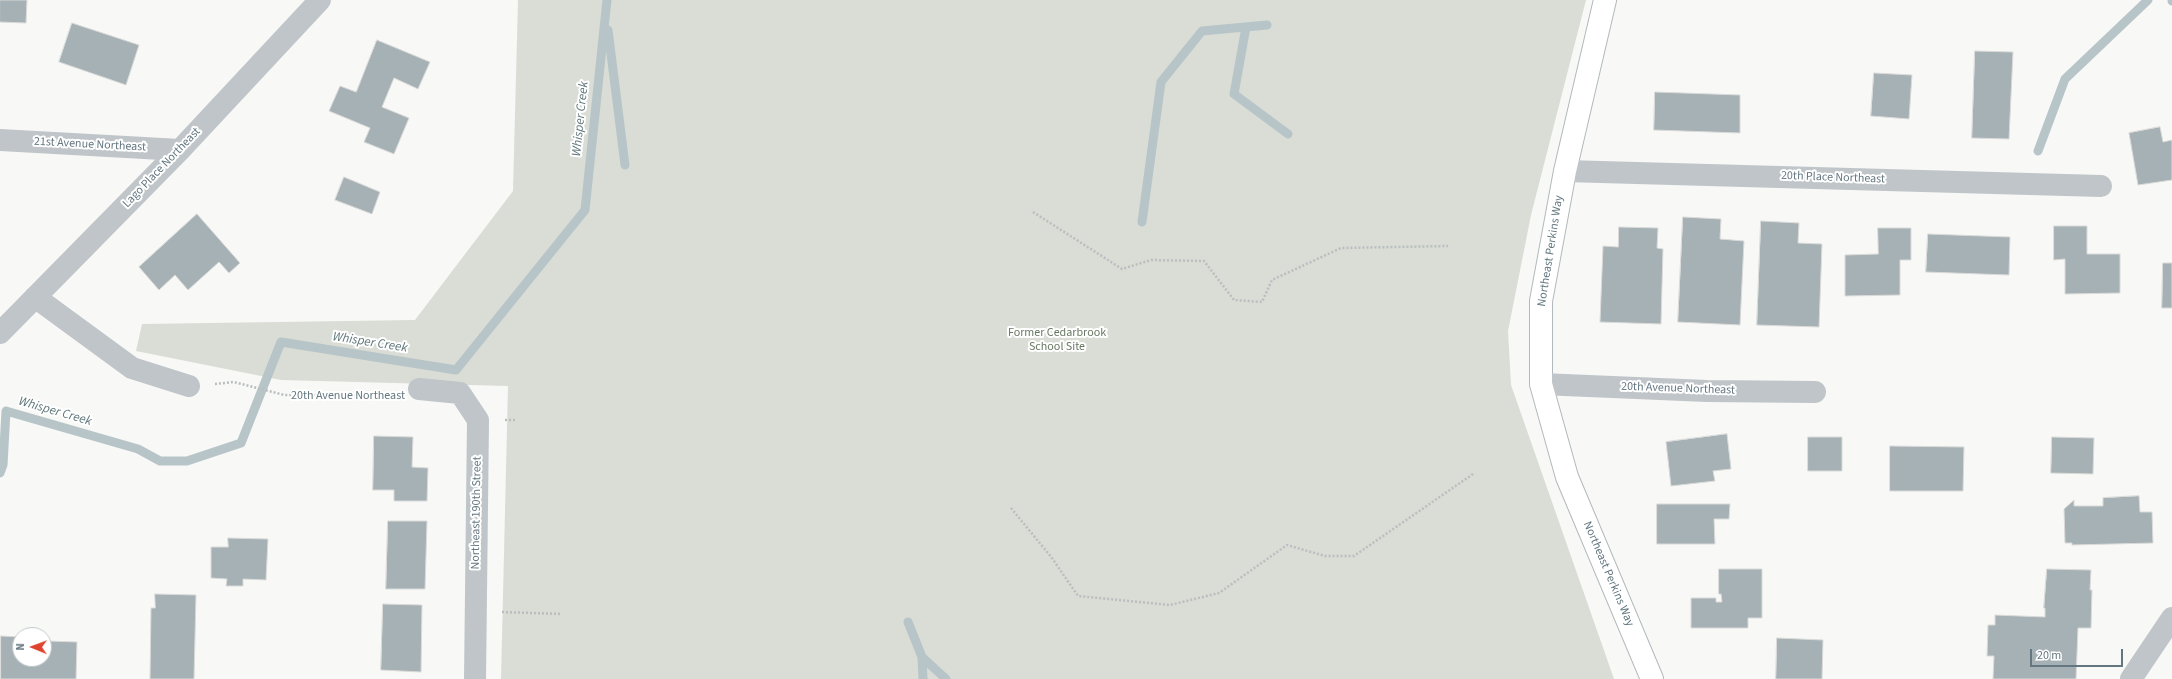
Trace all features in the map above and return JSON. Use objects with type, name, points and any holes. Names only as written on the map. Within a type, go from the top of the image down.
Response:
[{"type":"main road","name":"Northeast Perkins Way","points":[[1605,0],[1565,171],[1541,301],[1541,384],[1568,477],[1652,679]]},
{"type":"street","name":"Lago Place Northeast","points":[[0,333],[180,150],[320,0]]},
{"type":"street","name":"21st Avenue Northeast","points":[[0,140],[180,150]]},
{"type":"street","name":"20th Place Northeast","points":[[1565,171],[2101,186]]},
{"type":"street","points":[[35,297],[132,368],[189,386]]},
{"type":"street","name":"20th Avenue Northeast","points":[[1541,384],[1707,391],[1815,392]]},
{"type":"street","name":"Northeast 190th Street","points":[[419,389],[460,393],[478,420],[475,679]]},
{"type":"street","points":[[2130,679],[2172,618]]},
{"type":"path","points":[[1034,212],[1122,269],[1151,260],[1204,261],[1234,300],[1262,302],[1272,280],[1341,248],[1448,246]]},
{"type":"path","name":"20th Avenue Northeast","points":[[245,385],[284,395],[416,396],[419,389]]},
{"type":"path","points":[[1011,508],[1052,558],[1078,596],[1170,604],[1219,593],[1287,545],[1325,556],[1354,556],[1472,474]]},
{"type":"path","points":[[476,610],[562,614]]},
{"type":"green space","name":"Former Cedarbrook School Site","points":[[518,0],[1586,0],[1531,215],[1508,331],[1511,385],[1614,679],[501,679],[508,386],[281,380],[136,351],[142,324],[415,320],[513,191]]},
{"type":"building","points":[[0,0],[27,0],[26,23],[0,22]]},
{"type":"building","points":[[72,23],[139,45],[126,85],[59,62]]},
{"type":"building","points":[[377,40],[430,62],[418,89],[394,78],[382,107],[409,118],[394,154],[364,142],[370,128],[329,111],[340,86],[356,92]]},
{"type":"building","points":[[1975,51],[2013,52],[2009,139],[1972,138]]},
{"type":"building","points":[[1874,73],[1912,75],[1909,119],[1871,116]]},
{"type":"building","points":[[1655,92],[1740,95],[1740,133],[1654,130]]},
{"type":"building","points":[[2160,127],[2163,142],[2172,140],[2172,180],[2138,185],[2129,133]]},
{"type":"building","points":[[344,177],[380,192],[372,214],[335,200]]},
{"type":"building","points":[[197,214],[240,263],[229,273],[219,262],[188,290],[175,275],[159,290],[139,267]]},
{"type":"building","points":[[1683,217],[1721,219],[1720,239],[1744,241],[1740,325],[1678,322]]},
{"type":"building","points":[[1761,221],[1799,223],[1798,243],[1822,244],[1819,327],[1757,325]]},
{"type":"building","points":[[2054,226],[2087,226],[2087,254],[2120,254],[2120,293],[2065,294],[2065,259],[2054,260]]},
{"type":"building","points":[[1619,227],[1658,228],[1657,248],[1663,249],[1661,324],[1600,322],[1603,246],[1618,247]]},
{"type":"building","points":[[1878,228],[1911,228],[1911,260],[1900,260],[1900,295],[1845,296],[1845,255],[1878,254]]},
{"type":"building","points":[[1928,234],[2010,237],[2009,275],[1926,272]]},
{"type":"building","points":[[2163,263],[2172,263],[2172,308],[2162,308]]},
{"type":"building","points":[[1727,434],[1731,469],[1713,471],[1715,481],[1671,486],[1666,442]]},
{"type":"building","points":[[374,436],[413,437],[412,467],[428,468],[427,501],[394,501],[394,490],[373,490]]},
{"type":"building","points":[[1808,437],[1842,437],[1842,471],[1808,471]]},
{"type":"building","points":[[2052,437],[2094,438],[2093,474],[2051,473]]},
{"type":"building","points":[[1890,446],[1964,447],[1963,491],[1890,491]]},
{"type":"building","points":[[2139,496],[2140,512],[2152,512],[2153,543],[2072,545],[2072,543],[2065,543],[2064,509],[2074,500],[2074,506],[2103,506],[2103,498]]},
{"type":"building","points":[[1657,504],[1730,504],[1729,519],[1714,519],[1715,544],[1657,544]]},
{"type":"building","points":[[388,521],[427,521],[425,589],[386,589]]},
{"type":"building","points":[[228,538],[268,539],[266,580],[243,579],[243,586],[226,586],[227,579],[211,578],[211,547],[228,547]]},
{"type":"building","points":[[1719,569],[1762,569],[1762,618],[1748,618],[1748,628],[1691,628],[1691,598],[1716,598],[1716,602],[1722,602],[1721,594],[1719,594]]},
{"type":"building","points":[[2047,569],[2091,570],[2091,628],[2078,628],[2076,679],[1993,679],[1994,656],[1987,656],[1988,625],[1995,625],[1995,615],[2045,617],[2044,608]]},
{"type":"building","points":[[155,594],[196,595],[194,679],[150,679],[151,608],[155,608]]},
{"type":"building","points":[[383,604],[422,605],[421,672],[381,670]]},
{"type":"building","points":[[1,636],[12,637],[12,667],[52,667],[52,641],[77,642],[76,679],[1,679]]},
{"type":"building","points":[[1777,638],[1823,640],[1822,679],[1776,679]]},
{"type":"waterway","name":"Whisper Creek","points":[[0,473],[3,465],[6,411],[138,449],[160,461],[187,461],[241,443],[281,342],[456,370],[585,210],[607,0]]},
{"type":"waterway","points":[[2038,151],[2065,79],[2148,0]]},
{"type":"waterway","points":[[1142,222],[1161,82],[1202,31],[1267,25]]},
{"type":"waterway","points":[[1246,27],[1234,94],[1288,134]]},
{"type":"waterway","points":[[608,30],[625,165]]},
{"type":"waterway","points":[[908,622],[922,657],[923,679]]},
{"type":"waterway","points":[[922,657],[946,679]]}]
